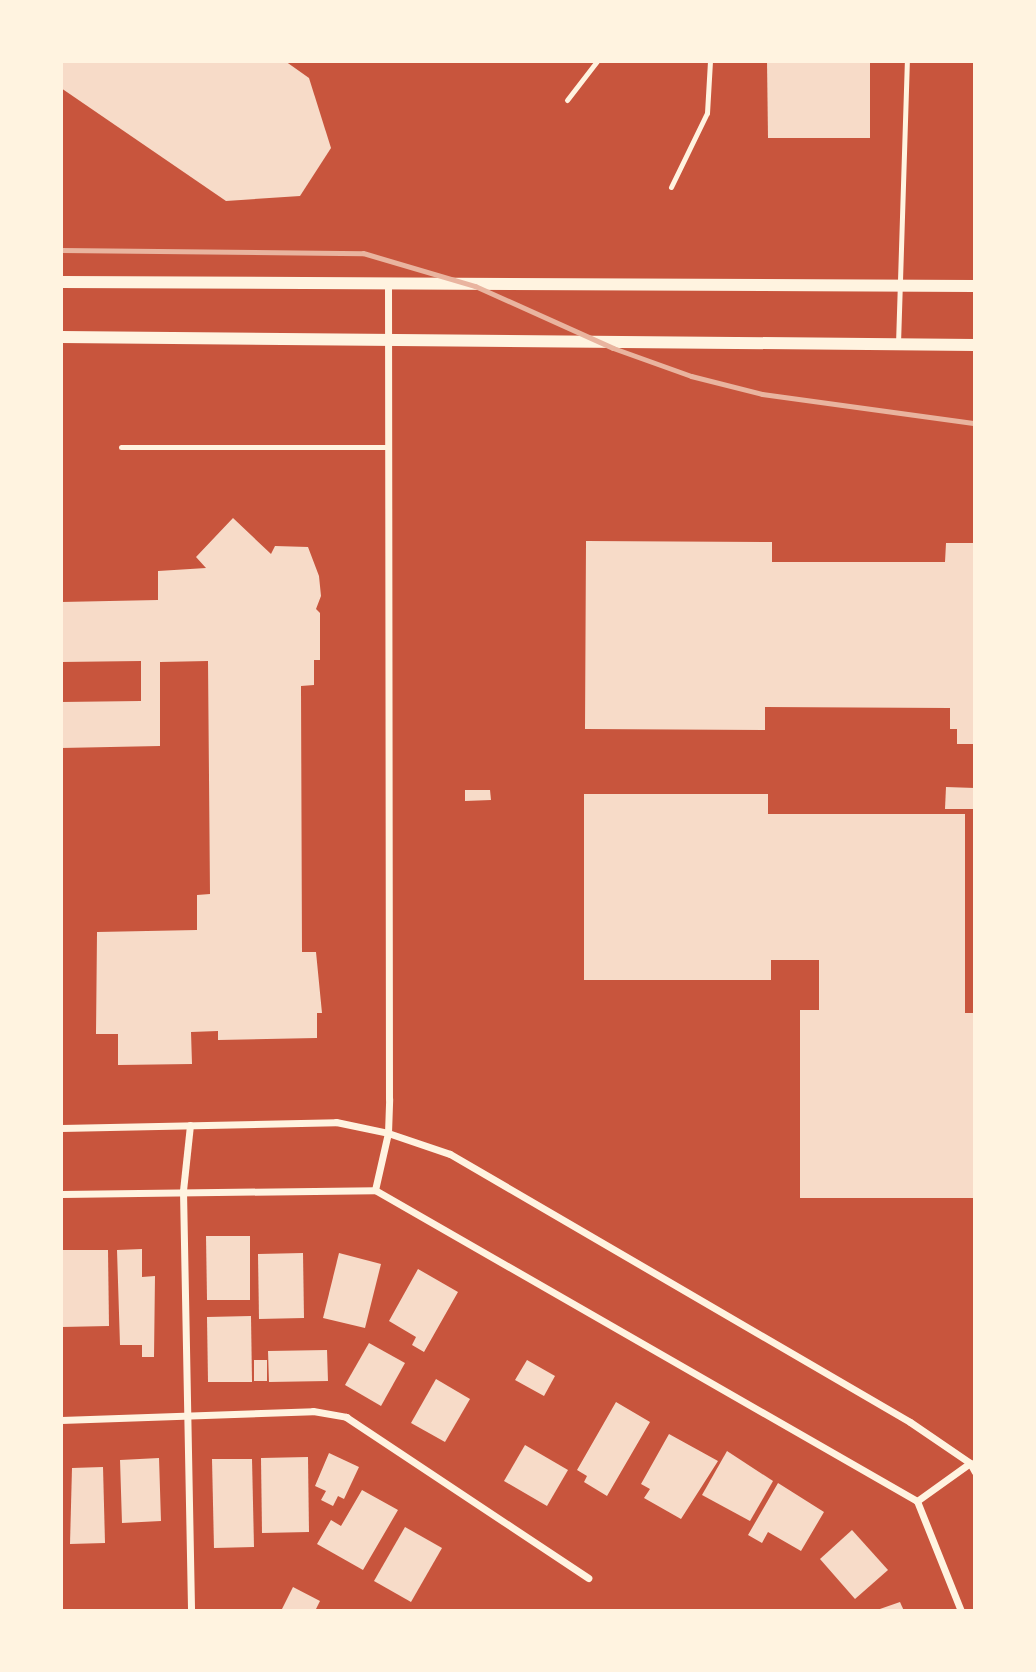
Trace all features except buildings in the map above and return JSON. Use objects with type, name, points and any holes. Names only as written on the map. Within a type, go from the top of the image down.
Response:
[{"type":"street","points":[[61,282],[975,286]]},
{"type":"street","points":[[375,1190],[388,1133],[388,285]]},
{"type":"street","points":[[61,337],[975,345]]},
{"type":"street","points":[[61,1128],[336,1122],[388,1133],[450,1154],[898,1415],[970,1463],[975,1472]]},
{"type":"street","points":[[190,1125],[183,1191],[191,1611]]},
{"type":"street","points":[[61,1194],[375,1190],[917,1501],[961,1611]]},
{"type":"street","points":[[61,1420],[313,1411],[346,1417],[588,1578]]},
{"type":"street","points":[[917,1501],[970,1463]]},
{"type":"lane","points":[[567,100],[597,61]]},
{"type":"lane","points":[[671,187],[707,113],[710,61]]},
{"type":"lane","points":[[898,344],[908,61]]},
{"type":"lane","points":[[121,447],[388,447]]},
{"type":"railway","points":[[61,250],[363,253],[475,286],[613,348],[691,376],[762,394],[975,423]]}]
